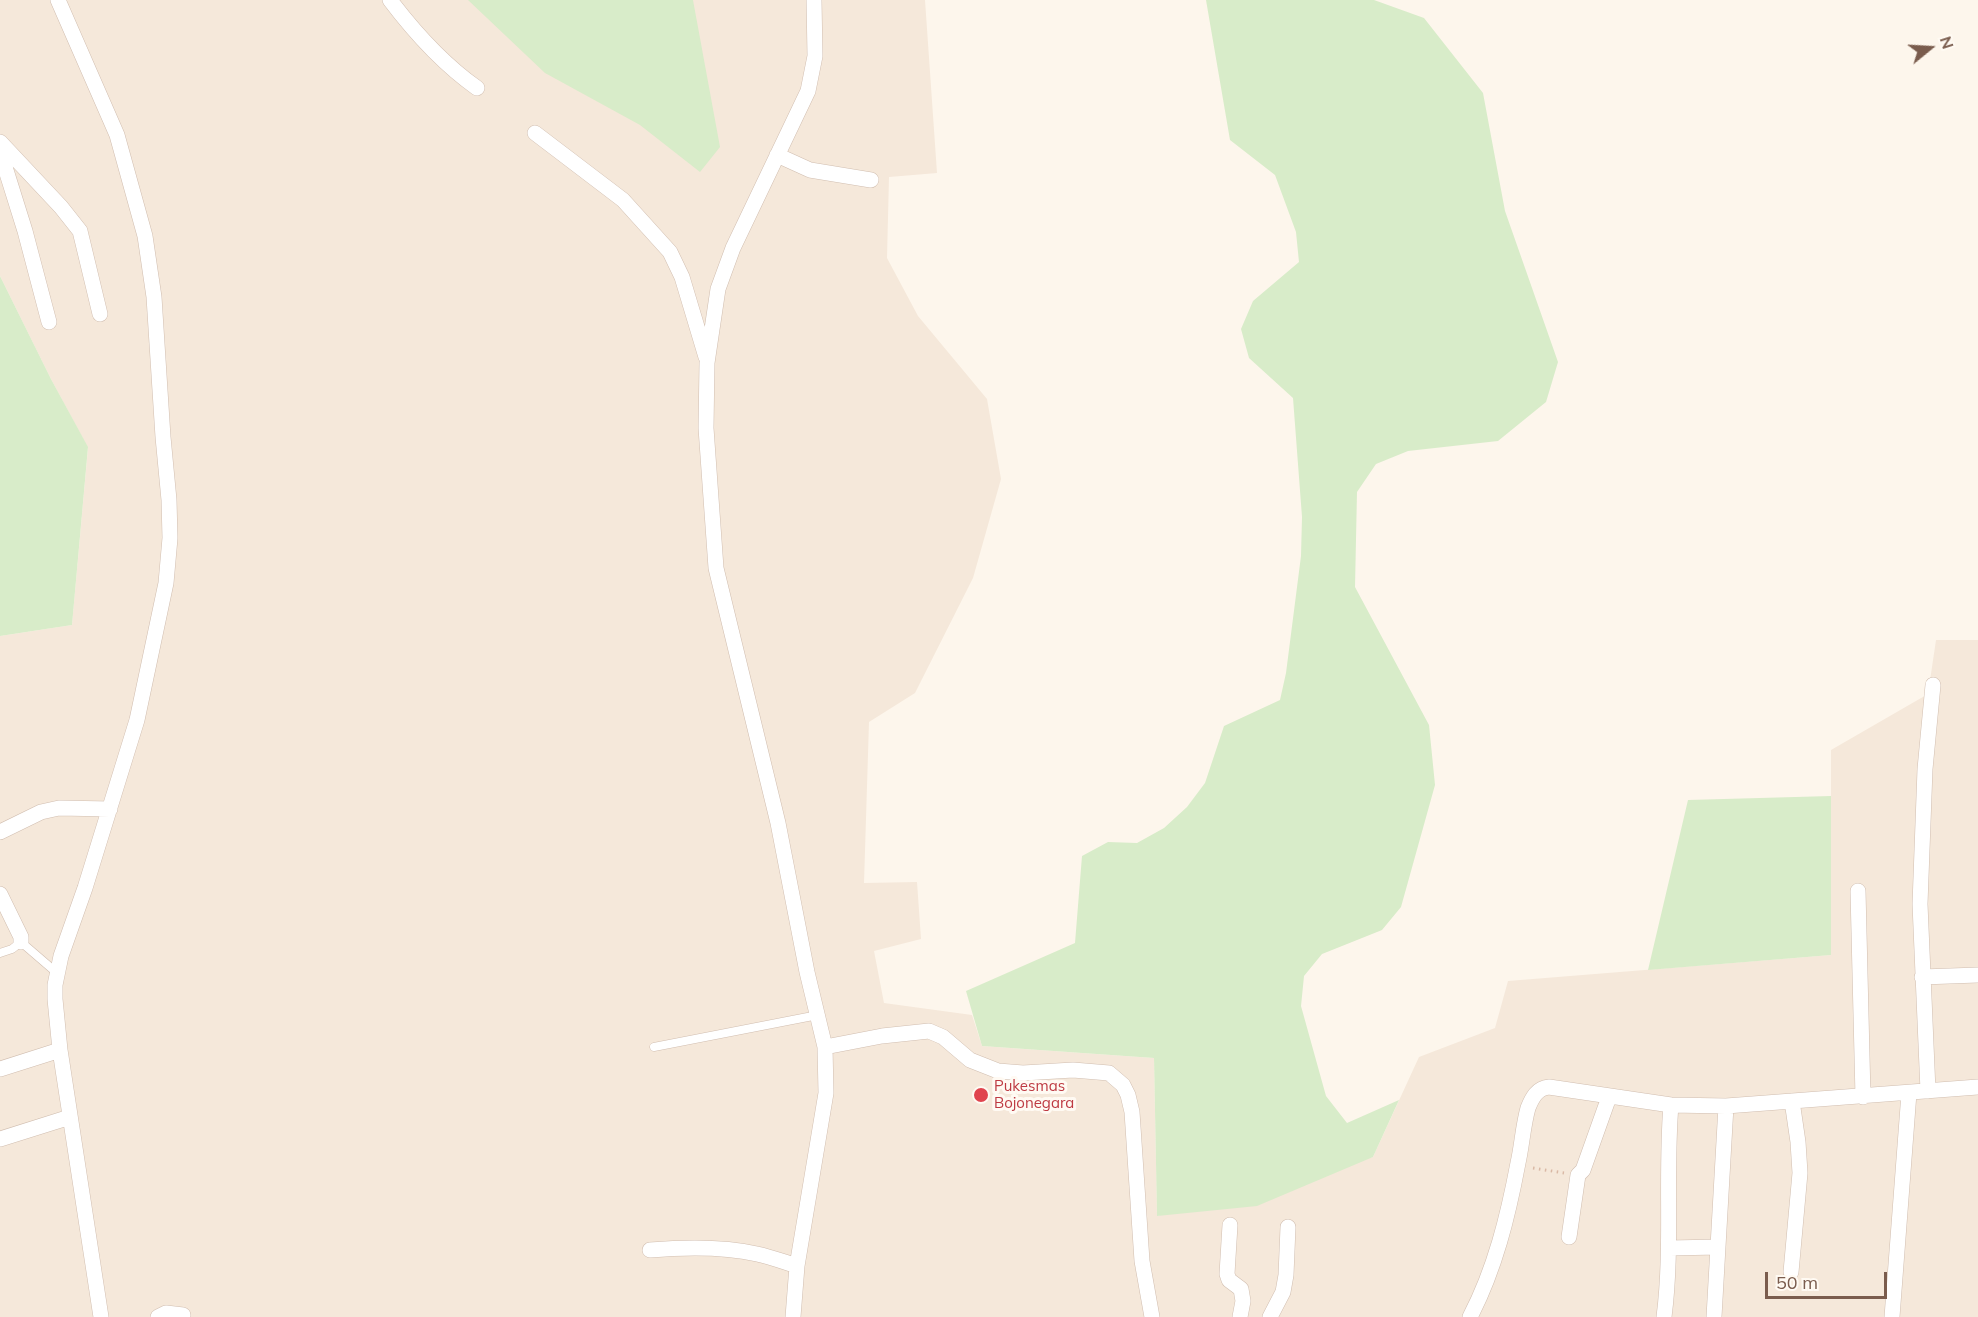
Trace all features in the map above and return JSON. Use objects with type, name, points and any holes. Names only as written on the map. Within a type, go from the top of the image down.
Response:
[{"type":"street","points":[[58,0],[117,135],[145,236],[154,297],[163,437],[168,475],[170,538],[166,583],[137,720],[61,956],[55,999],[60,1050],[101,1317]]},
{"type":"street","points":[[390,0],[432,50],[477,88]]},
{"type":"street","points":[[793,1317],[798,1266],[826,1093],[825,1047],[807,972],[778,823],[716,568],[706,428],[707,363],[718,289],[733,248],[795,120],[811,80],[815,57],[814,0]]},
{"type":"street","points":[[535,133],[623,200],[670,252],[682,277],[707,363]]},
{"type":"street","points":[[0,142],[61,207],[80,231],[100,314]]},
{"type":"street","points":[[0,151],[25,231],[49,322]]},
{"type":"street","points":[[777,155],[810,170],[871,180]]},
{"type":"street","points":[[1928,1091],[1922,977],[1921,893],[1925,769],[1933,685]]},
{"type":"street","points":[[0,831],[41,812],[59,808],[110,809]]},
{"type":"street","points":[[1858,891],[1863,1097]]},
{"type":"street","points":[[0,894],[21,937],[21,942]]},
{"type":"street","points":[[1922,977],[1978,975]]},
{"type":"street","points":[[825,1047],[882,1036],[929,1031],[943,1037],[970,1060],[998,1071],[1023,1073],[1100,1071],[1109,1073],[1120,1081],[1128,1095],[1132,1112],[1142,1266],[1152,1317]]},
{"type":"street","points":[[0,1069],[60,1050]]},
{"type":"street","points":[[1470,1317],[1496,1258],[1518,1165],[1528,1109],[1538,1091],[1549,1087],[1671,1105],[1726,1106],[1978,1087]]},
{"type":"street","points":[[1892,1317],[1910,1093]]},
{"type":"street","points":[[1569,1237],[1578,1175],[1583,1170],[1609,1097]]},
{"type":"street","points":[[1791,1272],[1800,1173],[1792,1101]]},
{"type":"street","points":[[1664,1317],[1670,1248],[1668,1158],[1671,1105]]},
{"type":"street","points":[[1714,1317],[1726,1106]]},
{"type":"street","points":[[0,1139],[70,1117]]},
{"type":"street","points":[[1230,1225],[1227,1274],[1229,1280],[1241,1289],[1243,1301],[1240,1317]]},
{"type":"street","points":[[1270,1317],[1283,1292],[1288,1227]]},
{"type":"street","points":[[1670,1248],[1718,1247]]},
{"type":"street","points":[[650,1250],[700,1248],[734,1250],[758,1254],[798,1266]]},
{"type":"street","points":[[158,1317],[166,1313],[183,1315]]},
{"type":"lane","points":[[0,953],[12,949],[21,942],[57,974]]},
{"type":"lane","points":[[654,1047],[818,1015]]},
{"type":"path","points":[[1518,1165],[1578,1175]]},
{"type":"shaded area","points":[[0,0],[925,0],[937,173],[889,177],[887,258],[918,316],[987,399],[1001,479],[973,578],[915,693],[869,722],[864,883],[917,882],[921,939],[874,951],[884,1003],[972,1015],[982,1046],[1154,1058],[1157,1216],[1373,1157],[1419,1057],[1495,1028],[1508,981],[1831,955],[1831,750],[1928,694],[1936,640],[1978,640],[1978,1317],[0,1317],[0,636],[72,625],[88,448],[0,276]]},
{"type":"green space","points":[[468,0],[693,0],[720,147],[700,172],[640,125],[545,73]]},
{"type":"green space","points":[[1206,0],[1374,0],[1424,18],[1483,93],[1505,211],[1558,362],[1546,402],[1498,441],[1408,451],[1376,464],[1357,492],[1355,587],[1429,725],[1435,785],[1401,907],[1382,930],[1322,954],[1304,976],[1301,1006],[1326,1096],[1347,1123],[1399,1100],[1373,1157],[1257,1206],[1157,1216],[1154,1058],[982,1046],[966,991],[1075,943],[1082,856],[1108,842],[1137,843],[1164,828],[1187,807],[1205,783],[1224,726],[1280,700],[1286,673],[1301,556],[1302,517],[1293,398],[1249,358],[1241,329],[1253,301],[1299,262],[1296,232],[1275,175],[1230,140]]},
{"type":"green space","points":[[0,276],[88,447],[72,625],[0,636]]},
{"type":"green space","points":[[1831,796],[1831,955],[1648,970],[1688,800]]},
{"type":"place","name":"Pukesmas Bojonegara","points":[[981,1095]]}]
